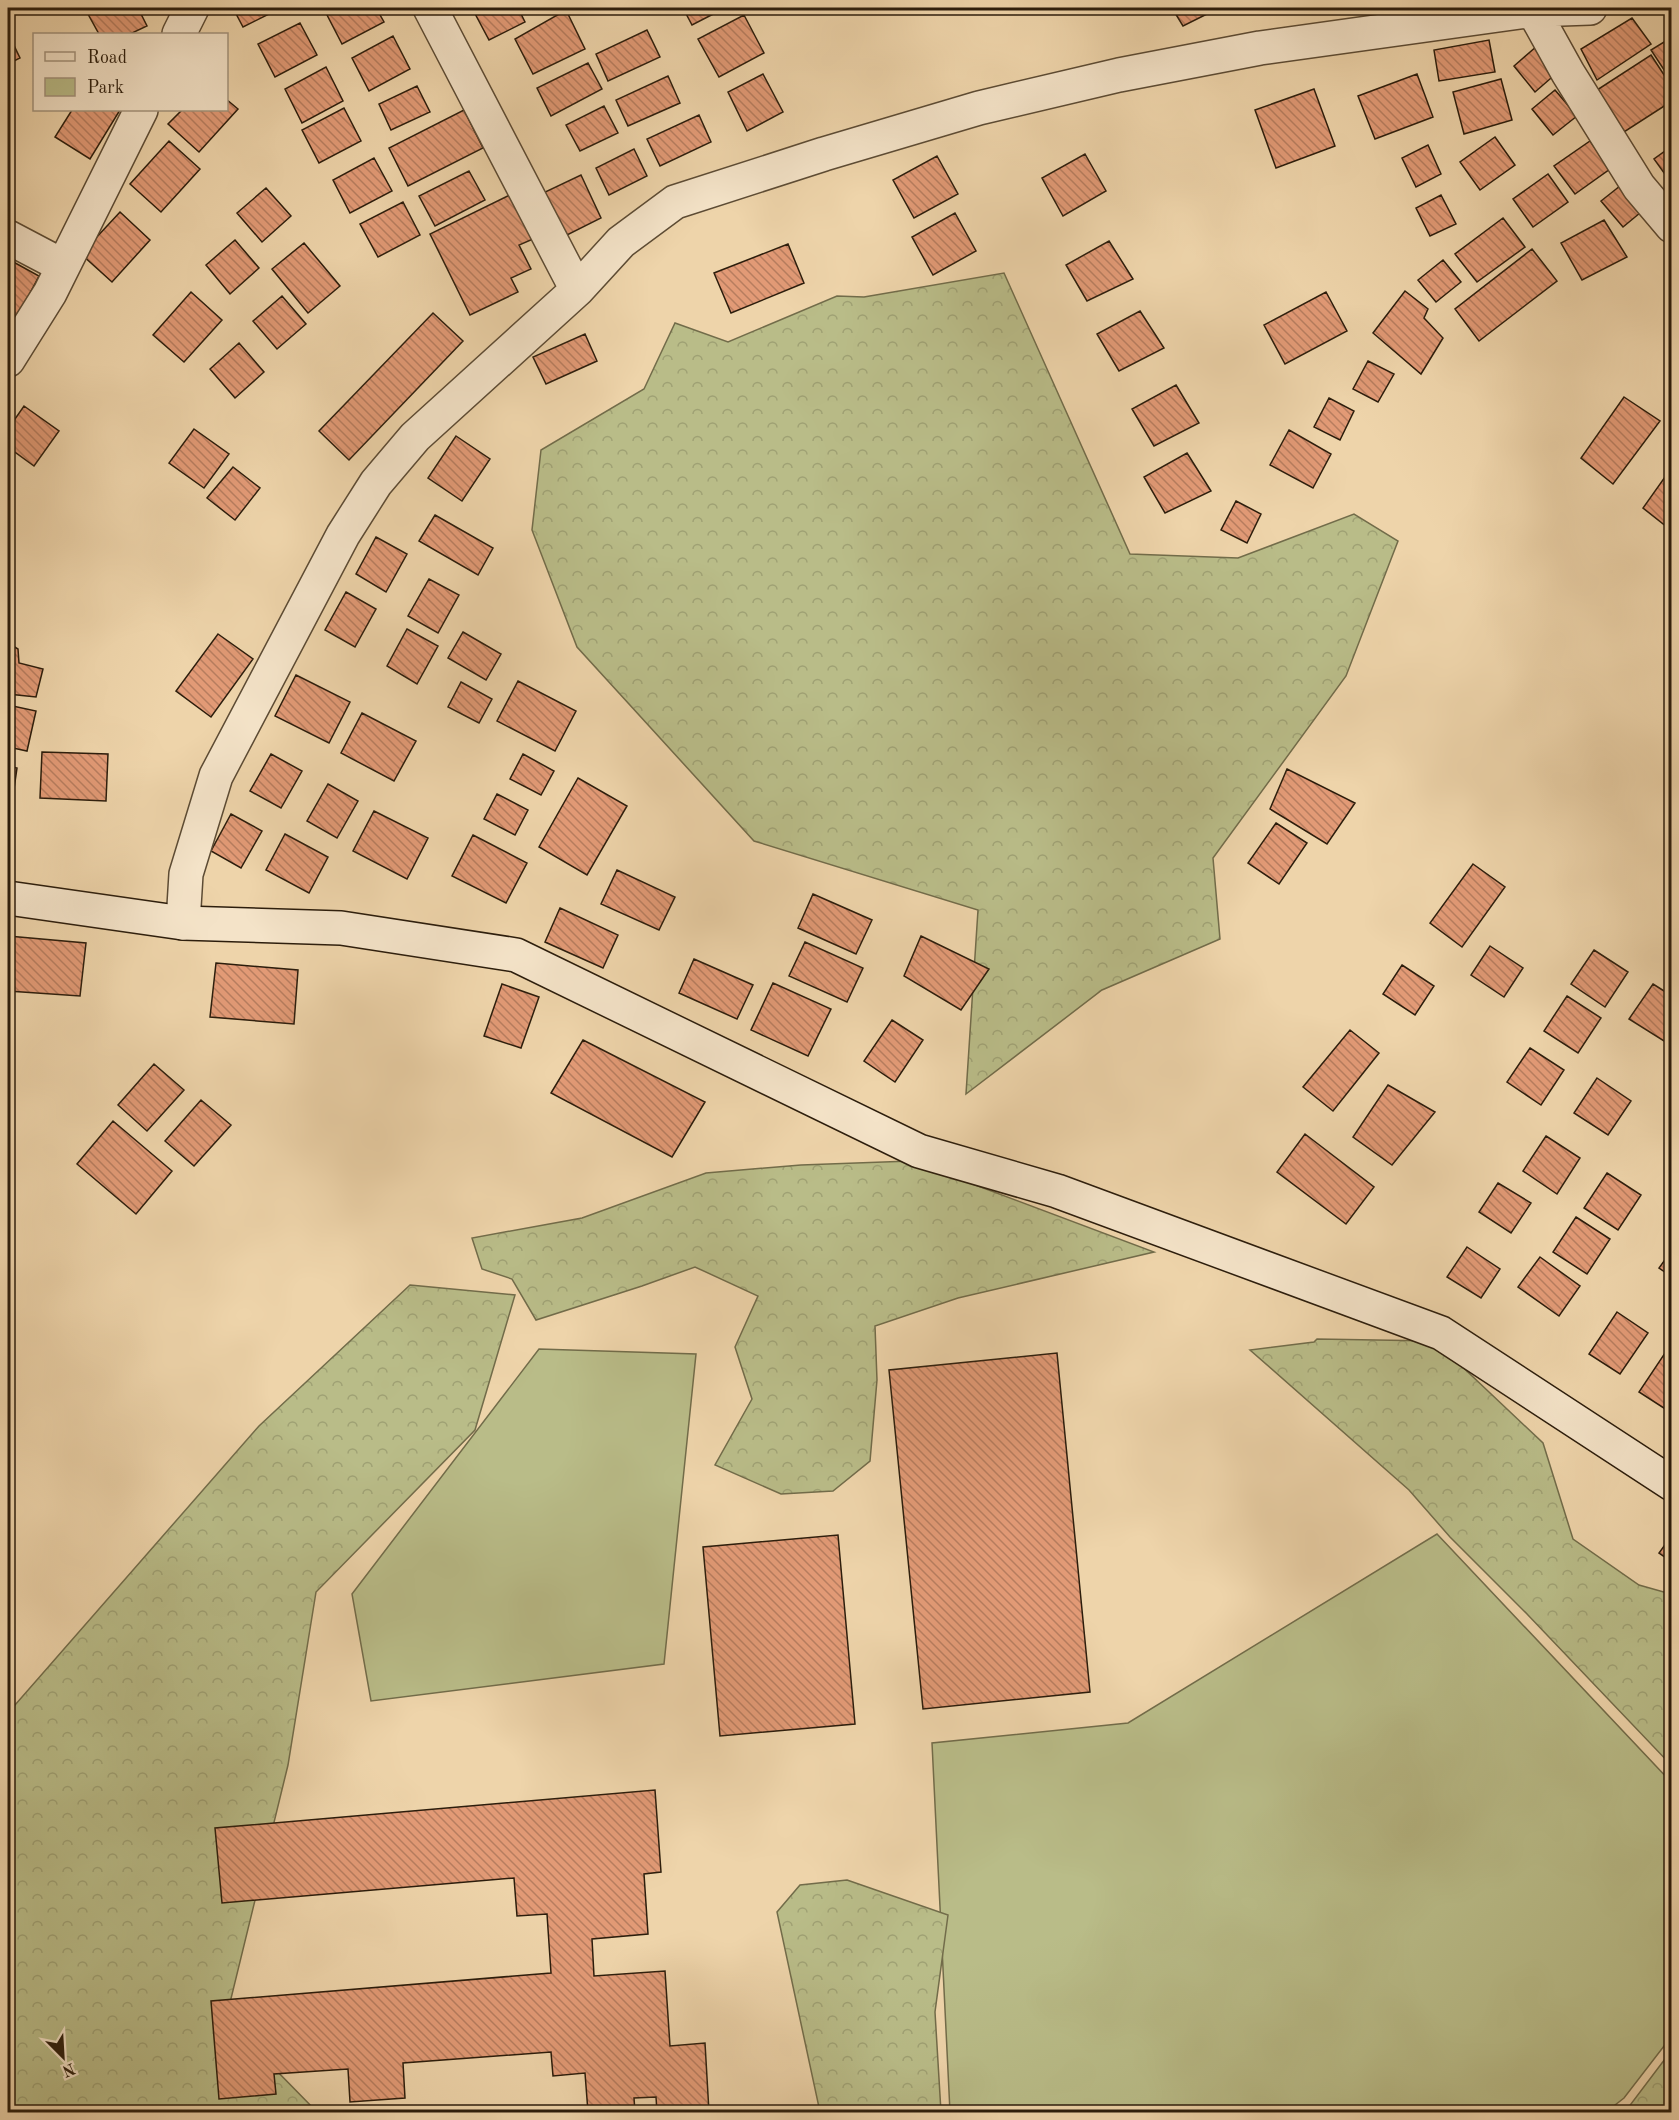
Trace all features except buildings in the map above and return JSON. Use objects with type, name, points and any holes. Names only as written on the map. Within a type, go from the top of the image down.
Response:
[{"type":"street","points":[[180,33],[192,8]]},
{"type":"street","points":[[430,8],[577,290]]},
{"type":"street","points":[[183,923],[186,874],[216,776],[343,535],[376,483],[415,437],[577,290],[621,242],[675,202],[824,154],[979,108],[1119,75],[1260,48],[1533,10],[1590,8]]},
{"type":"street","points":[[1533,10],[1568,73],[1639,187],[1671,226]]},
{"type":"street","points":[[8,360],[50,293],[140,111]]},
{"type":"street","points":[[8,237],[63,266]]},
{"type":"street","points":[[8,898],[183,923],[341,928],[516,955],[919,1151],[1057,1191],[1441,1333],[1671,1484]]},
{"type":"green space","points":[[1004,273],[1130,554],[1238,558],[1354,514],[1398,541],[1346,676],[1213,858],[1220,939],[1102,990],[966,1094],[978,910],[754,841],[577,647],[532,530],[541,450],[644,389],[675,323],[728,342],[837,296],[864,297]]},
{"type":"green space","points":[[911,1161],[1154,1252],[958,1298],[875,1326],[877,1380],[870,1461],[833,1491],[781,1494],[715,1465],[752,1399],[735,1347],[758,1296],[695,1267],[536,1320],[512,1279],[482,1269],[472,1238],[582,1218],[706,1173],[801,1165]]},
{"type":"green space","points":[[410,1285],[515,1295],[475,1430],[316,1592],[288,1765],[226,2019],[317,2112],[8,2112],[8,1713],[259,1426]]},
{"type":"green space","points":[[1317,1339],[1435,1341],[1543,1443],[1573,1539],[1639,1585],[1671,1594],[1671,1765],[1450,1537],[1409,1490],[1250,1350],[1314,1342]]},
{"type":"green space","points":[[539,1349],[696,1354],[664,1664],[371,1701],[352,1594]]},
{"type":"green space","points":[[1437,1534],[1671,1782],[1671,2037],[1624,2098],[1606,2112],[950,2112],[932,1743],[1128,1723]]},
{"type":"green space","points":[[847,1880],[948,1915],[935,2012],[941,2112],[820,2112],[777,1912],[800,1885]]},
{"type":"green space","points":[[1671,2051],[1671,2112],[1621,2112],[1628,2108]]}]
